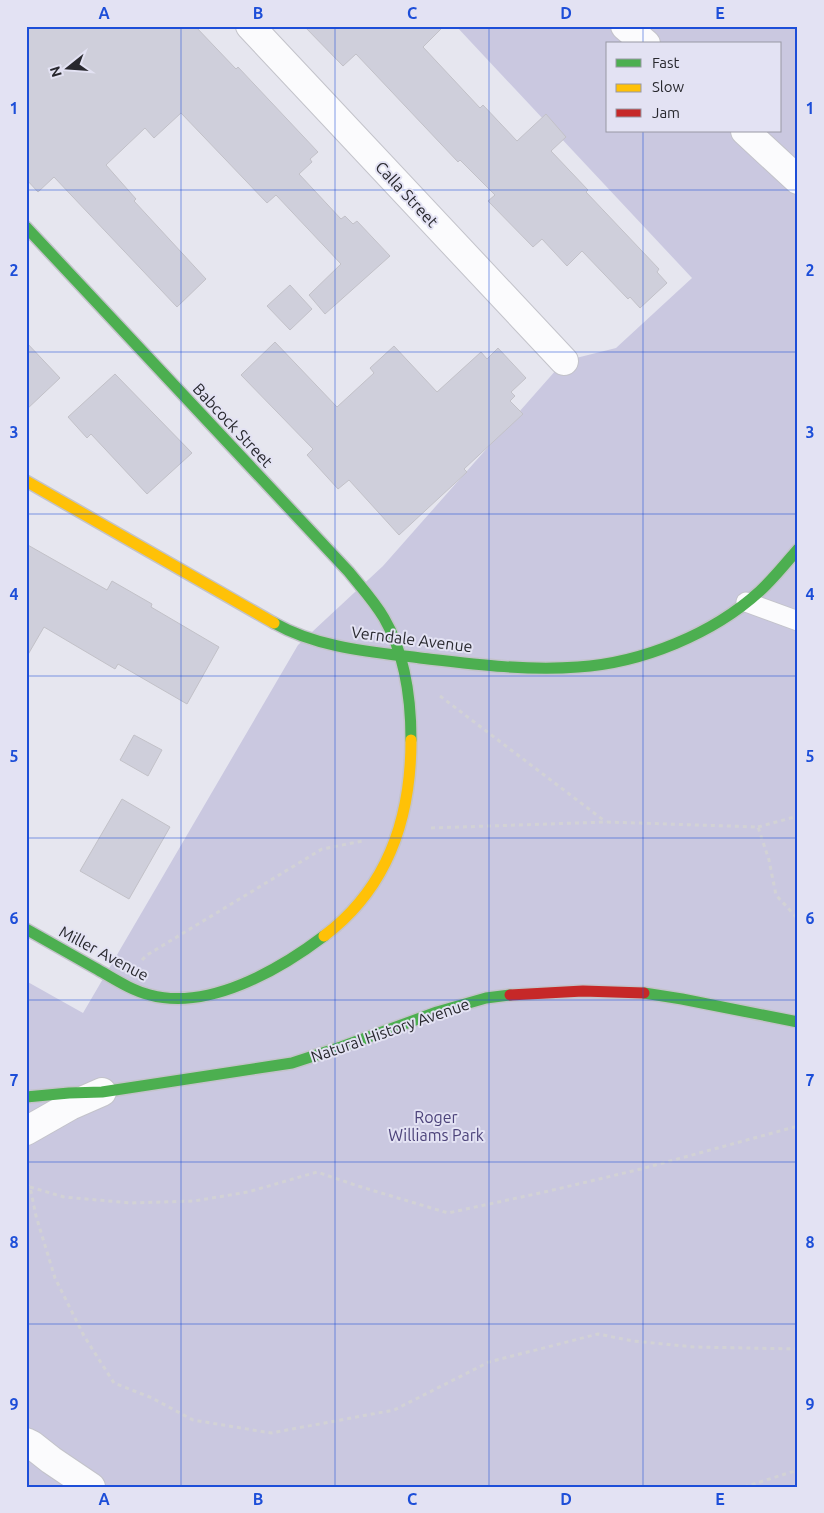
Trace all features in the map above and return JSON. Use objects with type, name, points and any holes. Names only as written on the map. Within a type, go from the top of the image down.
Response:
[{"type":"street","name":"Calla Street","points":[[250,26],[564,361]]},
{"type":"street","points":[[625,26],[644,42]]},
{"type":"street","points":[[746,132],[798,180]]},
{"type":"street","name":"Babcock Street","points":[[26,227],[349,572],[378,609],[387,624],[400,656]]},
{"type":"street","name":"Verndale Avenue","points":[[26,481],[283,628],[319,642],[400,656],[452,662],[564,668],[605,664],[652,652],[684,639],[746,602],[773,578],[798,549]]},
{"type":"street","name":"Miller Avenue","points":[[26,929],[138,991],[156,997],[176,998],[223,991],[247,983],[272,972],[317,941],[341,922],[360,902],[381,872],[398,835],[405,810],[411,754],[408,689],[400,656]]},
{"type":"street","name":"Natural History Avenue","points":[[26,1097],[102,1092],[292,1063],[326,1053],[384,1030],[456,1006],[485,998],[516,994],[590,991],[650,994],[681,998],[798,1022]]},
{"type":"street","name":"Natural History Avenue","points":[[26,1131],[102,1092]]},
{"type":"street","points":[[31,1444],[91,1487]]},
{"type":"lane","points":[[746,602],[798,621]]},
{"type":"path","points":[[408,689],[437,693],[606,822]]},
{"type":"path","points":[[121,983],[147,955],[322,850],[434,828],[606,822],[758,826],[798,816]]},
{"type":"path","points":[[758,826],[769,860],[776,895],[798,919]]},
{"type":"path","points":[[26,1184],[30,1188],[64,1197],[131,1203],[194,1201],[248,1192],[317,1172],[448,1213],[641,1169],[798,1126]]},
{"type":"path","points":[[30,1188],[36,1216],[55,1278],[84,1336],[114,1383],[152,1398],[193,1420],[271,1433],[394,1410],[489,1362],[598,1334],[632,1341],[694,1347],[798,1349]]},
{"type":"path","points":[[744,1487],[798,1470]]},
{"type":"green space","name":"Roger Williams Park","points":[[456,26],[798,26],[798,1487],[26,1487],[26,981],[83,1013],[298,645],[383,566],[564,361],[616,348],[692,278]]},
{"type":"building","points":[[26,26],[195,26],[236,69],[238,67],[318,152],[310,159],[312,162],[299,174],[341,219],[345,216],[353,224],[357,221],[390,256],[325,314],[309,295],[341,264],[276,195],[267,203],[181,113],[154,138],[145,128],[106,165],[136,199],[134,201],[206,279],[177,307],[54,177],[38,192],[26,179]]},
{"type":"building","points":[[304,26],[444,26],[423,47],[480,108],[483,105],[517,141],[546,114],[566,137],[551,151],[588,190],[586,192],[659,269],[657,272],[667,283],[640,308],[630,297],[628,299],[582,251],[567,266],[542,239],[533,247],[488,201],[495,195],[460,160],[458,162],[356,54],[343,66]]},
{"type":"building","points":[[290,285],[312,309],[290,330],[267,306]]},
{"type":"building","points":[[26,342],[60,378],[26,410]]},
{"type":"building","points":[[275,342],[337,407],[374,373],[370,368],[394,346],[437,392],[481,352],[487,359],[498,348],[526,378],[511,392],[515,396],[510,401],[523,414],[464,469],[467,472],[399,535],[349,480],[338,489],[307,455],[313,449],[241,375]]},
{"type":"building","points":[[115,374],[192,453],[147,494],[91,434],[87,438],[68,417]]},
{"type":"building","points":[[26,544],[107,590],[112,581],[152,604],[151,607],[219,647],[187,704],[118,664],[115,669],[44,627],[26,658]]},
{"type":"building","points":[[134,735],[162,750],[148,776],[120,760]]},
{"type":"building","points":[[122,799],[170,827],[129,899],[80,871]]},
{"type":"traffic: fast","points":[[26,227],[349,572],[372,600],[391,632],[402,662],[410,709],[411,740]]},
{"type":"traffic: fast","points":[[274,623],[309,638],[346,648],[383,654],[519,667],[558,668],[602,664],[651,653],[699,633],[721,620],[760,591],[798,549]]},
{"type":"traffic: fast","points":[[26,929],[129,987],[150,995],[172,998],[195,997],[219,992],[242,984],[286,962],[324,936]]},
{"type":"traffic: fast","points":[[644,993],[798,1022]]},
{"type":"traffic: fast","points":[[26,1097],[102,1092],[292,1063],[437,1012],[486,998],[510,995]]},
{"type":"traffic: slow","points":[[26,481],[274,623]]},
{"type":"traffic: slow","points":[[324,936],[346,917],[365,896],[380,873],[392,849],[406,797],[410,769],[411,740]]},
{"type":"traffic: jam","points":[[510,995],[583,991],[644,993]]}]
